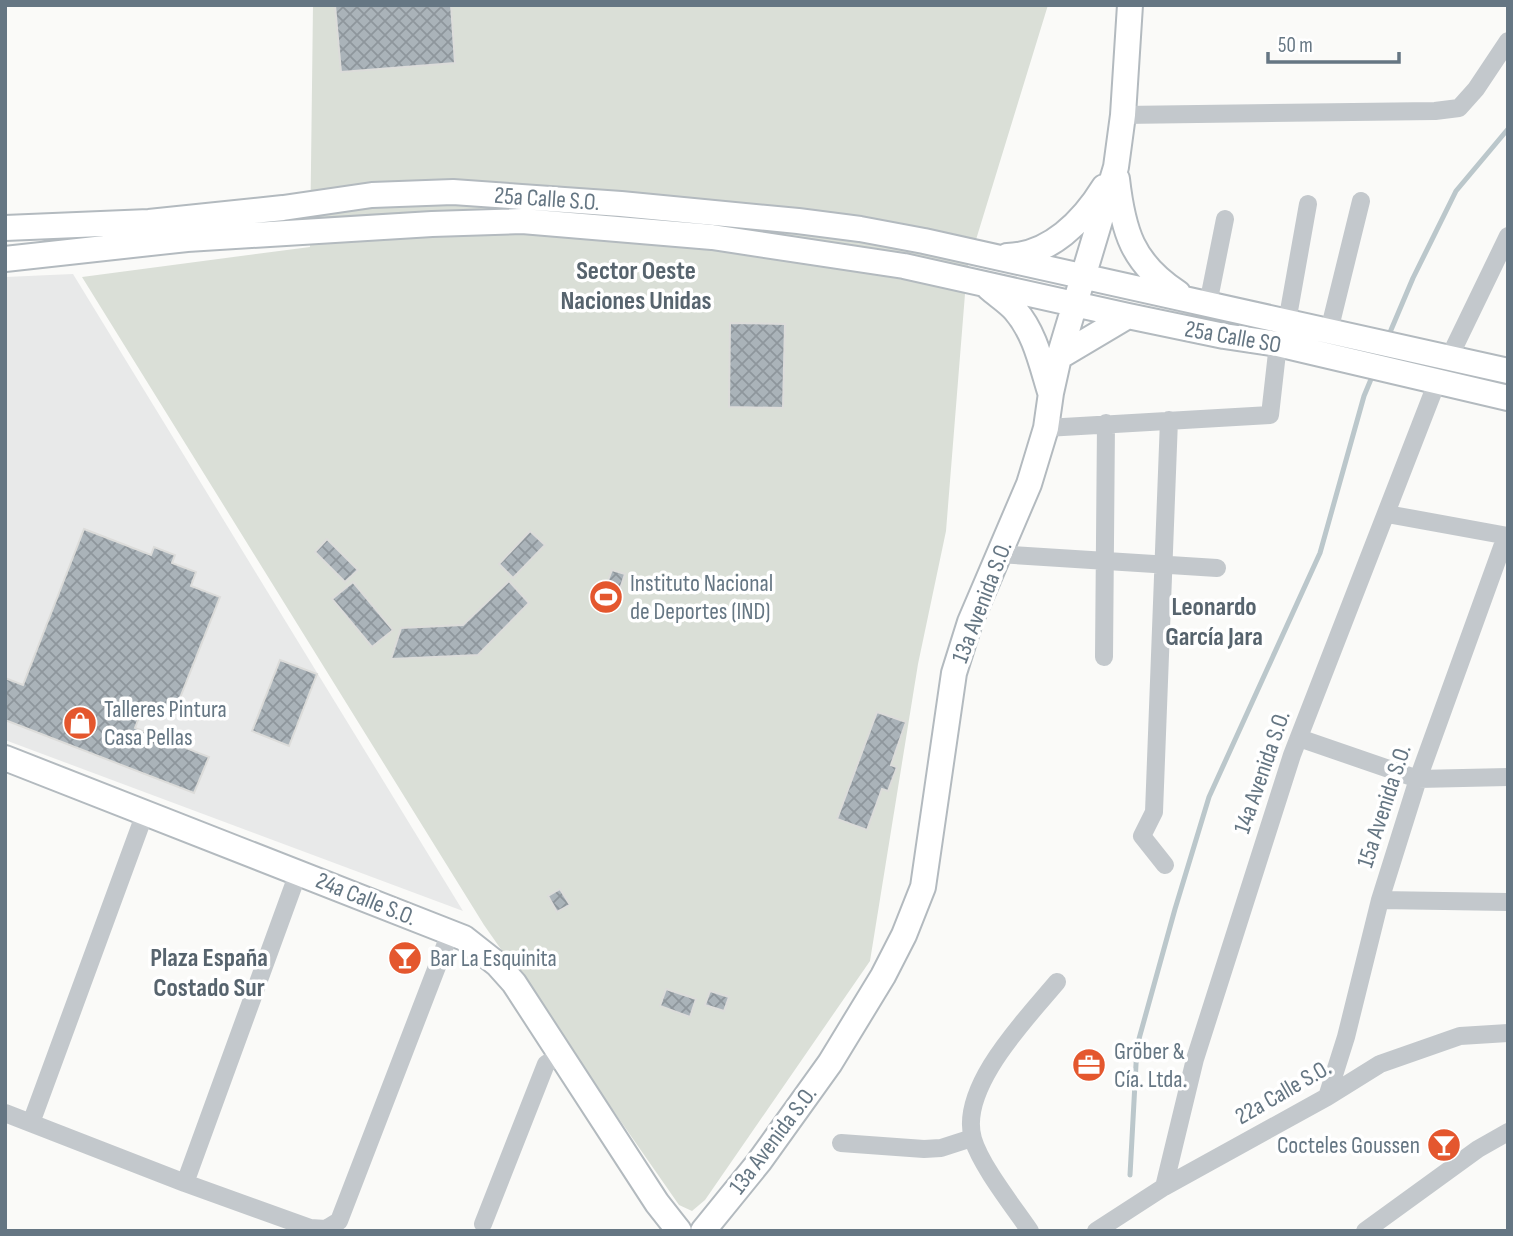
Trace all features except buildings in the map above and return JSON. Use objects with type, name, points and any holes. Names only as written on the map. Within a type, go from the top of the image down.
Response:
[{"type":"street","name":"13a Avenida S.O.","points":[[703,1231],[759,1162],[830,1063],[883,976],[923,887],[954,673],[970,622],[1029,484],[1046,428],[1059,357],[1116,167],[1123,116],[1130,5]]},
{"type":"street","points":[[1123,116],[1459,108],[1476,89],[1508,41]]},
{"type":"street","points":[[992,257],[1026,254],[1066,232],[1091,207],[1116,167]]},
{"type":"street","points":[[1116,167],[1125,228],[1135,250],[1152,274],[1198,302],[1225,219]]},
{"type":"street","name":"25a Calle S.O.","points":[[5,228],[222,216],[410,192],[524,197],[827,225],[924,241],[1085,276]]},
{"type":"street","points":[[522,221],[524,197]]},
{"type":"street","points":[[1329,331],[1360,201]]},
{"type":"street","points":[[1046,428],[1270,415],[1308,204]]},
{"type":"street","name":"25a Calle S.O.","points":[[5,259],[237,235],[522,221],[712,237],[904,266],[1076,305]]},
{"type":"street","points":[[1508,236],[1449,358],[1508,371]]},
{"type":"street","name":"25a Calle SO","points":[[1085,276],[1198,302],[1283,333],[1361,351],[1392,346],[1449,358]]},
{"type":"street","points":[[983,283],[1014,309],[1028,329],[1039,353],[1051,393]]},
{"type":"street","name":"25a Calle SO","points":[[1076,305],[1224,336],[1329,331],[1389,371],[1437,382]]},
{"type":"street","points":[[1059,357],[1128,316]]},
{"type":"street","points":[[1437,382],[1508,398]]},
{"type":"street","name":"14a Avenida S.O.","points":[[1164,1187],[1195,1059],[1298,738],[1437,382]]},
{"type":"street","points":[[1165,865],[1142,836],[1154,812],[1170,420]]},
{"type":"street","points":[[1104,657],[1106,423]]},
{"type":"street","points":[[1387,514],[1507,536]]},
{"type":"street","name":"15a Avenida S.O.","points":[[1327,1097],[1346,1037],[1380,900],[1418,779],[1507,536]]},
{"type":"street","points":[[998,554],[1217,568]]},
{"type":"street","points":[[1298,738],[1418,779],[1508,777]]},
{"type":"street","name":"24a Calle S.O.","points":[[5,758],[464,938],[514,983],[563,1054],[657,1203],[679,1231]]},
{"type":"street","points":[[30,1123],[145,813]]},
{"type":"street","points":[[185,1184],[298,873]]},
{"type":"street","points":[[1380,900],[1508,902]]},
{"type":"street","points":[[5,1113],[185,1184],[310,1228],[326,1229],[339,1221],[450,933]]},
{"type":"street","points":[[1030,1231],[983,1160],[972,1138],[972,1113],[995,1060],[1057,982]]},
{"type":"street","name":"22a Calle S.O.","points":[[1096,1231],[1116,1224],[1164,1187],[1327,1097],[1380,1063],[1460,1036],[1508,1032]]},
{"type":"street","points":[[483,1224],[546,1063],[563,1054]]},
{"type":"street","points":[[1365,1231],[1478,1149],[1508,1132]]},
{"type":"street","points":[[841,1143],[924,1149],[941,1148],[972,1138]]},
{"type":"street","points":[[657,1203],[659,1231]]},
{"type":"shaded area","name":"Instituto Nacional de Deportes (IND)","points":[[313,5],[1048,5],[967,269],[946,531],[918,664],[870,961],[705,1200],[692,1211],[679,1205],[484,925],[82,277],[310,247]]},
{"type":"shaded area","points":[[73,274],[463,911],[5,740],[5,277]]},
{"type":"waterway","points":[[1388,337],[1413,278],[1456,191],[1508,129]]},
{"type":"waterway","points":[[1130,1175],[1137,1046],[1209,797],[1320,553],[1364,396],[1374,372]]},
{"type":"place","name":"Instituto Nacional de Deportes (IND)","points":[[606,597]]},
{"type":"place","name":"Talleres Pintura Casa Pellas","points":[[80,723]]},
{"type":"place","name":"Bar La Esquinita","points":[[405,958]]},
{"type":"place","name":"Gröber & Cía. Ltda.","points":[[1089,1065]]},
{"type":"place","name":"Cocteles Goussen","points":[[1444,1145]]},
{"type":"district","name":"Sector Oeste Naciones Unidas","points":[[636,286]]},
{"type":"district","name":"Leonardo García Jara","points":[[1214,622]]},
{"type":"district","name":"Plaza España Costado Sur","points":[[209,973]]}]
